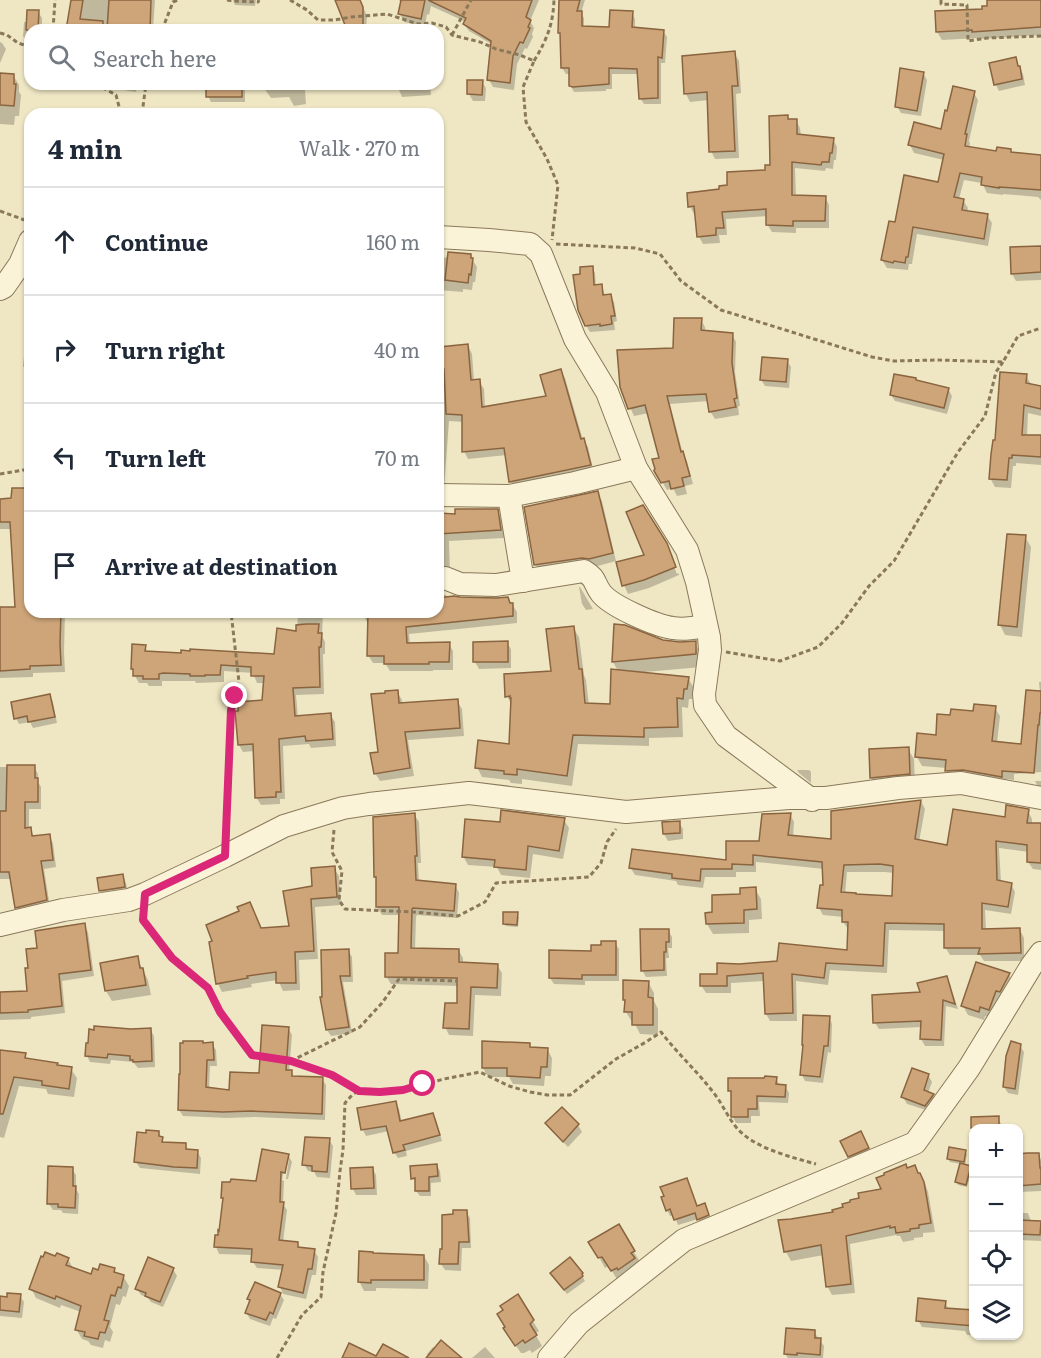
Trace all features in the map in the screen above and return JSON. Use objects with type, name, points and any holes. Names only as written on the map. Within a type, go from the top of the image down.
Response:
[{"type":"street","points":[[444,237],[530,244],[541,254],[576,339],[607,392],[636,468],[687,550],[697,582],[709,637],[705,705],[726,736],[812,800]]},
{"type":"street","points":[[0,289],[4,287],[20,264],[24,254]]},
{"type":"street","points":[[444,495],[509,496],[636,468]]},
{"type":"street","points":[[509,496],[524,581]]},
{"type":"street","points":[[444,578],[460,584],[496,585],[584,571],[594,577],[602,593],[641,618],[670,628],[687,630],[706,626]]},
{"type":"street","points":[[0,925],[63,910],[129,900],[284,826],[343,808],[469,793],[626,812],[789,798],[812,800],[898,788],[961,783],[1041,798]]},
{"type":"street","points":[[549,1358],[579,1323],[684,1240],[915,1143],[969,1068],[1041,954]]},
{"type":"path","points":[[53,24],[55,0]]},
{"type":"path","points":[[164,24],[173,3],[178,0]]},
{"type":"path","points":[[227,0],[258,2],[259,0]]},
{"type":"path","points":[[290,0],[318,20],[387,14],[418,24],[436,24]]},
{"type":"path","points":[[452,35],[471,0]]},
{"type":"path","points":[[554,0],[554,15],[547,39],[523,87],[526,122],[547,159],[558,185],[552,244],[635,248],[660,254],[681,280],[721,310],[872,357],[894,361],[1003,362]]},
{"type":"path","points":[[941,0],[941,3],[967,5],[968,41],[1041,36]]},
{"type":"path","points":[[444,26],[452,35],[534,61]]},
{"type":"path","points":[[0,33],[24,45]]},
{"type":"path","points":[[107,90],[116,95],[119,108]]},
{"type":"path","points":[[143,108],[145,90]]},
{"type":"path","points":[[0,211],[24,220]]},
{"type":"path","points":[[710,650],[780,661],[818,647],[842,623],[869,586],[894,561],[958,452],[985,416],[996,372],[1018,336],[1041,328]]},
{"type":"path","points":[[0,474],[24,470]]},
{"type":"path","points":[[225,856],[231,710],[239,682],[232,618]]},
{"type":"path","points":[[343,808],[334,823],[332,852],[342,871],[339,900],[345,909],[458,916],[485,902],[496,883],[589,877],[601,863],[607,842],[626,812]]},
{"type":"path","points":[[145,894],[143,920],[172,958],[208,988],[220,1012],[252,1055],[291,1061],[332,1075],[359,1091],[403,1090],[480,1072],[509,1086],[530,1092],[570,1095],[616,1059],[661,1032],[675,1051],[714,1093],[738,1129],[769,1149],[842,1174]]},
{"type":"path","points":[[291,1061],[360,1027],[382,1003],[399,979],[457,981]]},
{"type":"path","points":[[277,1358],[302,1315],[321,1297],[323,1272],[336,1214],[343,1150],[345,1102],[359,1091]]},
{"type":"building","points":[[71,0],[83,0],[80,19],[103,21],[103,24],[67,24]]},
{"type":"building","points":[[109,0],[151,0],[150,24],[107,24]]},
{"type":"building","points":[[335,0],[360,0],[363,7],[363,24],[345,24]]},
{"type":"building","points":[[401,0],[425,0],[421,19],[398,14]]},
{"type":"building","points":[[428,0],[532,0],[526,17],[531,20],[528,27],[530,28],[523,43],[520,42],[513,56],[510,83],[487,80],[491,41],[463,24],[466,18]]},
{"type":"building","points":[[559,0],[580,0],[577,11],[582,11],[582,26],[609,27],[610,10],[633,11],[632,27],[664,30],[662,58],[658,57],[658,98],[639,99],[637,69],[609,68],[609,84],[569,86],[569,68],[561,68],[560,33],[558,33]]},
{"type":"building","points":[[987,0],[1041,0],[1041,27],[936,32],[935,11],[982,9],[982,6],[987,6]]},
{"type":"building","points":[[27,10],[39,10],[38,24],[26,24]]},
{"type":"building","points":[[735,51],[738,86],[732,86],[735,151],[709,152],[707,92],[684,94],[682,56]]},
{"type":"building","points":[[1016,57],[1022,79],[994,85],[989,63]]},
{"type":"building","points":[[900,68],[924,72],[917,111],[895,107]]},
{"type":"building","points":[[0,73],[14,74],[14,84],[16,84],[14,106],[0,105]]},
{"type":"building","points":[[467,80],[483,80],[482,95],[467,94]]},
{"type":"building","points":[[953,86],[975,91],[965,134],[967,134],[965,146],[996,151],[997,147],[1011,149],[1011,152],[1041,155],[1041,190],[981,185],[982,177],[960,173],[954,197],[964,199],[962,210],[988,214],[984,239],[913,227],[905,263],[881,260],[889,221],[895,222],[904,175],[938,182],[944,154],[908,145],[914,122],[941,129]]},
{"type":"building","points":[[206,90],[242,90],[242,97],[206,97]]},
{"type":"building","points":[[788,115],[788,119],[797,119],[797,134],[834,138],[829,162],[822,162],[821,165],[792,162],[792,195],[826,196],[825,221],[793,221],[793,226],[766,225],[766,209],[722,212],[724,228],[716,228],[716,235],[697,237],[694,206],[688,207],[687,193],[719,189],[719,186],[727,185],[727,172],[765,170],[765,165],[770,165],[769,116]]},
{"type":"building","points":[[1041,246],[1041,272],[1011,274],[1010,247]]},
{"type":"building","points":[[448,252],[471,254],[473,258],[468,283],[445,280]]},
{"type":"building","points":[[593,266],[594,285],[602,284],[603,295],[611,294],[615,316],[611,316],[612,324],[585,326],[578,310],[573,275],[580,274],[580,267]]},
{"type":"building","points":[[674,318],[702,318],[701,330],[733,333],[732,363],[737,398],[734,399],[736,407],[709,412],[706,394],[667,396],[681,452],[683,451],[690,476],[682,478],[684,486],[671,489],[669,481],[661,483],[654,471],[652,459],[659,458],[645,405],[628,409],[620,387],[617,350],[673,348]]},
{"type":"building","points":[[468,344],[471,380],[480,379],[482,407],[546,396],[540,375],[561,369],[591,465],[509,482],[504,448],[462,452],[462,415],[446,414],[444,346]]},
{"type":"building","points":[[762,357],[788,359],[786,382],[760,380]]},
{"type":"building","points":[[1000,372],[1027,374],[1026,383],[1041,386],[1041,409],[1024,405],[1022,435],[1041,435],[1041,457],[1012,455],[1012,458],[1009,458],[1007,480],[989,479],[993,440],[995,440]]},
{"type":"building","points":[[894,374],[949,388],[944,408],[890,395]]},
{"type":"building","points":[[12,488],[24,488],[24,618],[61,618],[61,665],[30,666],[30,669],[0,671],[0,607],[15,607],[10,522],[0,522],[0,499],[11,498]]},
{"type":"building","points":[[598,491],[613,553],[589,559],[534,565],[524,507]]},
{"type":"building","points":[[643,505],[667,543],[676,567],[622,586],[616,562],[644,555],[626,512]]},
{"type":"building","points":[[455,509],[498,509],[501,530],[444,534],[444,513],[455,514]]},
{"type":"building","points":[[1007,534],[1026,535],[1017,627],[998,625]]},
{"type":"building","points":[[444,597],[508,597],[510,603],[513,603],[513,616],[406,627],[407,643],[450,642],[449,662],[384,664],[384,656],[367,656],[368,618],[444,618]]},
{"type":"building","points":[[319,624],[318,633],[322,633],[321,647],[319,647],[320,687],[293,688],[295,716],[331,713],[333,739],[306,741],[305,736],[279,739],[281,792],[276,792],[276,797],[255,798],[253,744],[238,745],[235,711],[238,711],[238,702],[262,700],[264,676],[251,676],[251,667],[221,665],[220,675],[190,676],[190,674],[163,673],[159,674],[159,679],[143,679],[143,676],[133,676],[132,644],[146,645],[145,651],[181,653],[181,650],[190,651],[190,649],[274,654],[277,628],[296,631],[296,625]]},
{"type":"building","points":[[614,624],[625,625],[663,640],[696,641],[696,654],[612,662]]},
{"type":"building","points":[[574,626],[579,669],[582,669],[585,703],[610,704],[611,669],[689,677],[683,699],[677,698],[678,727],[644,728],[644,737],[573,735],[567,776],[517,769],[517,775],[504,774],[504,771],[475,768],[478,740],[509,744],[511,698],[510,696],[505,697],[504,674],[551,671],[546,629]]},
{"type":"building","points":[[508,641],[508,662],[473,662],[473,642]]},
{"type":"building","points":[[398,690],[399,703],[458,699],[460,728],[405,732],[410,768],[374,774],[370,753],[378,752],[371,694]]},
{"type":"building","points":[[1026,690],[1041,691],[1041,713],[1034,773],[1002,771],[1002,777],[963,770],[945,771],[946,760],[915,757],[917,733],[936,735],[937,714],[950,715],[951,709],[973,711],[974,704],[996,706],[992,741],[1021,744]]},
{"type":"building","points":[[50,694],[55,717],[28,722],[27,716],[14,719],[11,702]]},
{"type":"building","points":[[909,747],[910,774],[870,778],[869,749]]},
{"type":"building","points":[[7,765],[35,765],[35,778],[38,778],[38,802],[25,802],[25,828],[31,827],[32,836],[50,834],[53,860],[41,861],[47,900],[15,908],[9,872],[0,872],[0,811],[6,811]]},
{"type":"building","points":[[921,800],[915,839],[947,845],[953,809],[1005,817],[1006,805],[1029,809],[1027,823],[1041,823],[1041,863],[1027,862],[1027,845],[996,841],[997,880],[1012,883],[1008,907],[982,903],[982,929],[1020,928],[1021,953],[978,954],[980,948],[944,948],[944,924],[885,923],[883,966],[826,963],[824,978],[792,974],[793,1013],[765,1014],[763,973],[727,976],[727,986],[700,986],[700,974],[717,974],[717,963],[777,961],[779,943],[847,950],[848,922],[842,922],[842,910],[817,908],[820,885],[823,885],[822,862],[753,855],[753,865],[732,864],[732,869],[701,869],[700,881],[672,878],[672,874],[629,868],[632,849],[726,860],[726,841],[759,841],[762,814],[791,813],[788,835],[831,839],[831,811]],"holes":[[[844,865],[893,866],[892,896],[841,892]]]},
{"type":"building","points":[[501,810],[565,818],[559,851],[528,846],[526,870],[494,867],[495,860],[462,857],[465,819],[500,822]]},
{"type":"building","points":[[415,813],[416,880],[456,884],[454,911],[412,909],[411,948],[459,949],[459,962],[498,964],[497,988],[471,987],[469,1029],[443,1028],[445,1003],[457,1003],[457,978],[385,977],[385,953],[398,953],[399,907],[376,907],[373,817]]},
{"type":"building","points":[[680,821],[680,833],[663,834],[662,822]]},
{"type":"building","points":[[335,866],[337,897],[311,899],[314,951],[295,952],[296,983],[276,983],[276,972],[216,984],[209,942],[212,941],[206,925],[239,911],[237,907],[250,902],[261,928],[289,926],[283,891],[312,886],[311,868]]},
{"type":"building","points":[[123,874],[125,887],[99,891],[97,878]]},
{"type":"building","points":[[756,887],[757,909],[744,910],[744,923],[706,924],[705,913],[712,912],[712,895],[740,894],[740,888]]},
{"type":"building","points":[[503,912],[518,912],[517,925],[503,924]]},
{"type":"building","points":[[85,923],[91,970],[59,974],[62,1006],[28,1010],[28,1012],[0,1013],[0,992],[27,991],[26,949],[37,948],[35,931]]},
{"type":"building","points":[[640,929],[669,929],[669,942],[666,942],[666,952],[664,952],[664,970],[641,971]]},
{"type":"building","points":[[601,941],[616,941],[616,975],[582,975],[582,979],[549,978],[549,950],[591,951],[591,945],[601,945]]},
{"type":"building","points":[[349,949],[350,976],[340,976],[349,1027],[326,1030],[320,997],[322,997],[321,950]]},
{"type":"building","points":[[138,956],[146,985],[105,991],[100,963]]},
{"type":"building","points":[[976,962],[1010,973],[1000,992],[996,991],[989,1010],[980,1007],[979,1012],[961,1006]]},
{"type":"building","points":[[947,976],[955,1004],[943,1000],[941,1040],[920,1039],[921,1021],[873,1023],[872,995],[920,992],[917,983]]},
{"type":"building","points":[[623,980],[649,981],[648,997],[653,998],[653,1025],[632,1025],[632,1012],[624,1012]]},
{"type":"building","points":[[803,1015],[830,1016],[828,1046],[824,1046],[820,1077],[800,1075]]},
{"type":"building","points":[[262,1025],[289,1027],[286,1070],[292,1070],[292,1076],[323,1077],[322,1114],[178,1110],[180,1043],[183,1041],[213,1042],[214,1060],[207,1060],[206,1087],[229,1090],[230,1072],[259,1073]]},
{"type":"building","points":[[94,1026],[151,1028],[152,1061],[133,1062],[130,1056],[108,1054],[107,1058],[85,1056],[89,1029],[94,1030]]},
{"type":"building","points":[[482,1041],[530,1043],[530,1047],[548,1048],[547,1067],[541,1067],[540,1078],[507,1076],[507,1068],[482,1068]]},
{"type":"building","points":[[1011,1041],[1021,1044],[1015,1089],[1003,1087],[1006,1056]]},
{"type":"building","points":[[0,1050],[26,1053],[25,1058],[72,1067],[69,1089],[42,1085],[42,1081],[14,1077],[3,1114],[0,1114]]},
{"type":"building","points":[[912,1068],[929,1074],[924,1090],[934,1094],[925,1106],[901,1097]]},
{"type":"building","points":[[765,1076],[777,1077],[776,1084],[786,1085],[785,1097],[757,1096],[757,1109],[748,1109],[748,1117],[731,1117],[731,1091],[728,1091],[728,1078],[764,1078]]},
{"type":"building","points":[[396,1101],[400,1121],[433,1113],[440,1135],[403,1145],[405,1150],[393,1153],[386,1126],[361,1130],[357,1108]]},
{"type":"building","points":[[562,1107],[579,1124],[563,1142],[545,1123]]},
{"type":"building","points":[[999,1116],[999,1124],[971,1124],[971,1117]]},
{"type":"building","points":[[146,1130],[159,1131],[159,1136],[163,1137],[162,1142],[186,1143],[186,1149],[198,1150],[197,1168],[134,1162],[137,1132],[146,1133]]},
{"type":"building","points":[[861,1131],[869,1148],[848,1157],[840,1141]]},
{"type":"building","points":[[305,1137],[330,1138],[327,1172],[312,1171],[312,1166],[302,1165]]},
{"type":"building","points":[[949,1147],[966,1150],[964,1162],[947,1159]]},
{"type":"building","points":[[262,1149],[289,1154],[285,1173],[281,1172],[280,1202],[284,1202],[279,1240],[298,1242],[298,1247],[315,1249],[312,1269],[308,1269],[303,1293],[278,1287],[283,1265],[251,1262],[252,1249],[214,1247],[215,1235],[218,1235],[219,1231],[223,1198],[221,1198],[222,1182],[230,1182],[231,1179],[256,1181]]},
{"type":"building","points":[[1023,1153],[1039,1153],[1041,1184],[1023,1186]]},
{"type":"building","points":[[960,1163],[969,1165],[966,1185],[955,1182]]},
{"type":"building","points":[[437,1164],[438,1176],[429,1177],[429,1191],[415,1191],[415,1178],[411,1179],[410,1166]]},
{"type":"building","points":[[906,1164],[907,1168],[915,1165],[924,1182],[931,1223],[919,1225],[919,1228],[910,1229],[910,1231],[896,1233],[895,1227],[890,1228],[890,1226],[846,1236],[851,1284],[826,1287],[821,1245],[784,1252],[778,1220],[833,1212],[832,1210],[843,1207],[842,1204],[859,1198],[858,1193],[881,1189],[876,1178]]},
{"type":"building","points":[[48,1166],[73,1167],[73,1186],[76,1186],[75,1208],[47,1204]]},
{"type":"building","points":[[373,1167],[374,1188],[351,1189],[350,1168]]},
{"type":"building","points":[[687,1178],[697,1206],[705,1203],[709,1215],[697,1220],[695,1213],[674,1220],[670,1209],[666,1211],[660,1187]]},
{"type":"building","points":[[453,1210],[467,1210],[469,1242],[459,1242],[458,1264],[439,1264],[440,1249],[442,1249],[442,1215],[453,1214]]},
{"type":"building","points":[[1023,1220],[1041,1221],[1040,1235],[1023,1234]]},
{"type":"building","points":[[619,1224],[635,1251],[631,1253],[635,1258],[618,1270],[617,1268],[611,1271],[602,1257],[598,1258],[588,1242]]},
{"type":"building","points":[[359,1251],[424,1255],[424,1280],[358,1282]]},
{"type":"building","points":[[45,1252],[55,1256],[57,1253],[69,1258],[66,1265],[91,1274],[93,1268],[98,1270],[100,1264],[115,1268],[114,1272],[124,1275],[121,1288],[118,1287],[115,1296],[111,1295],[104,1320],[109,1321],[105,1333],[100,1332],[98,1339],[84,1336],[85,1332],[75,1330],[81,1306],[29,1289],[41,1256],[43,1257]]},
{"type":"building","points":[[148,1257],[174,1268],[160,1302],[135,1289]]},
{"type":"building","points":[[570,1257],[583,1276],[564,1290],[550,1273]]},
{"type":"building","points":[[255,1282],[281,1293],[273,1314],[270,1312],[266,1320],[245,1313],[250,1300],[247,1299]]},
{"type":"building","points":[[7,1293],[21,1294],[19,1312],[0,1310],[0,1296],[7,1297]]},
{"type":"building","points":[[518,1294],[534,1320],[530,1324],[537,1335],[515,1346],[497,1314],[503,1310],[500,1306]]},
{"type":"building","points":[[918,1298],[946,1301],[945,1308],[969,1310],[969,1326],[916,1321]]},
{"type":"building","points":[[786,1328],[815,1330],[815,1338],[821,1338],[820,1355],[784,1354]]},
{"type":"building","points":[[441,1340],[462,1358],[426,1358]]},
{"type":"building","points":[[349,1343],[376,1356],[383,1344],[409,1358],[342,1358]]},
{"type":"route","points":[[235,696],[231,710],[228,758],[225,856],[145,894],[143,920],[172,958],[208,988],[220,1012],[252,1055],[291,1061],[332,1075],[359,1091],[403,1090],[423,1084]]}]
